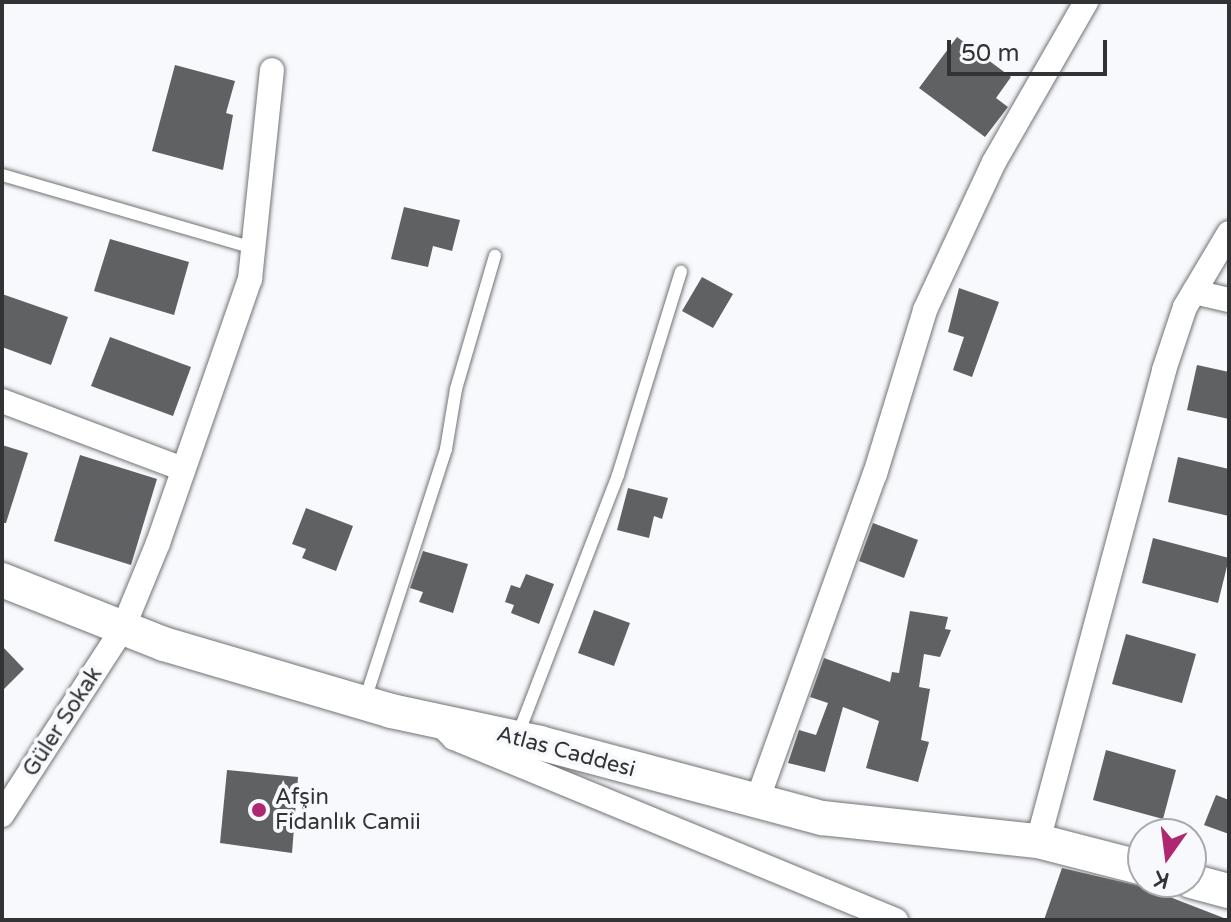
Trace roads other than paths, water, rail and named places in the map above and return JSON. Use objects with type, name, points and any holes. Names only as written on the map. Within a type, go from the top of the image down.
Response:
[{"type":"street","points":[[757,801],[875,474],[925,310],[994,162],[1086,2]]},
{"type":"street","name":"Güler Sokak","points":[[2,815],[123,628],[183,469],[250,279],[272,70]]},
{"type":"street","points":[[1038,841],[1164,370],[1194,292],[1229,233]]},
{"type":"street","points":[[1194,292],[1229,300]]},
{"type":"street","points":[[2,401],[183,469]]},
{"type":"street","name":"Atlas Caddesi","points":[[2,580],[123,628],[364,703],[516,738],[822,818],[1038,841],[1127,864]]},
{"type":"street","points":[[436,721],[454,738],[896,920]]},
{"type":"street","points":[[1207,885],[1229,891]]},
{"type":"lane","points":[[2,175],[254,248]]},
{"type":"lane","points":[[364,703],[446,449],[456,389],[495,256]]},
{"type":"lane","points":[[516,738],[618,475],[681,272]]},
{"type":"place","name":"Afşin Fidanlık Camii","points":[[259,810]]}]
